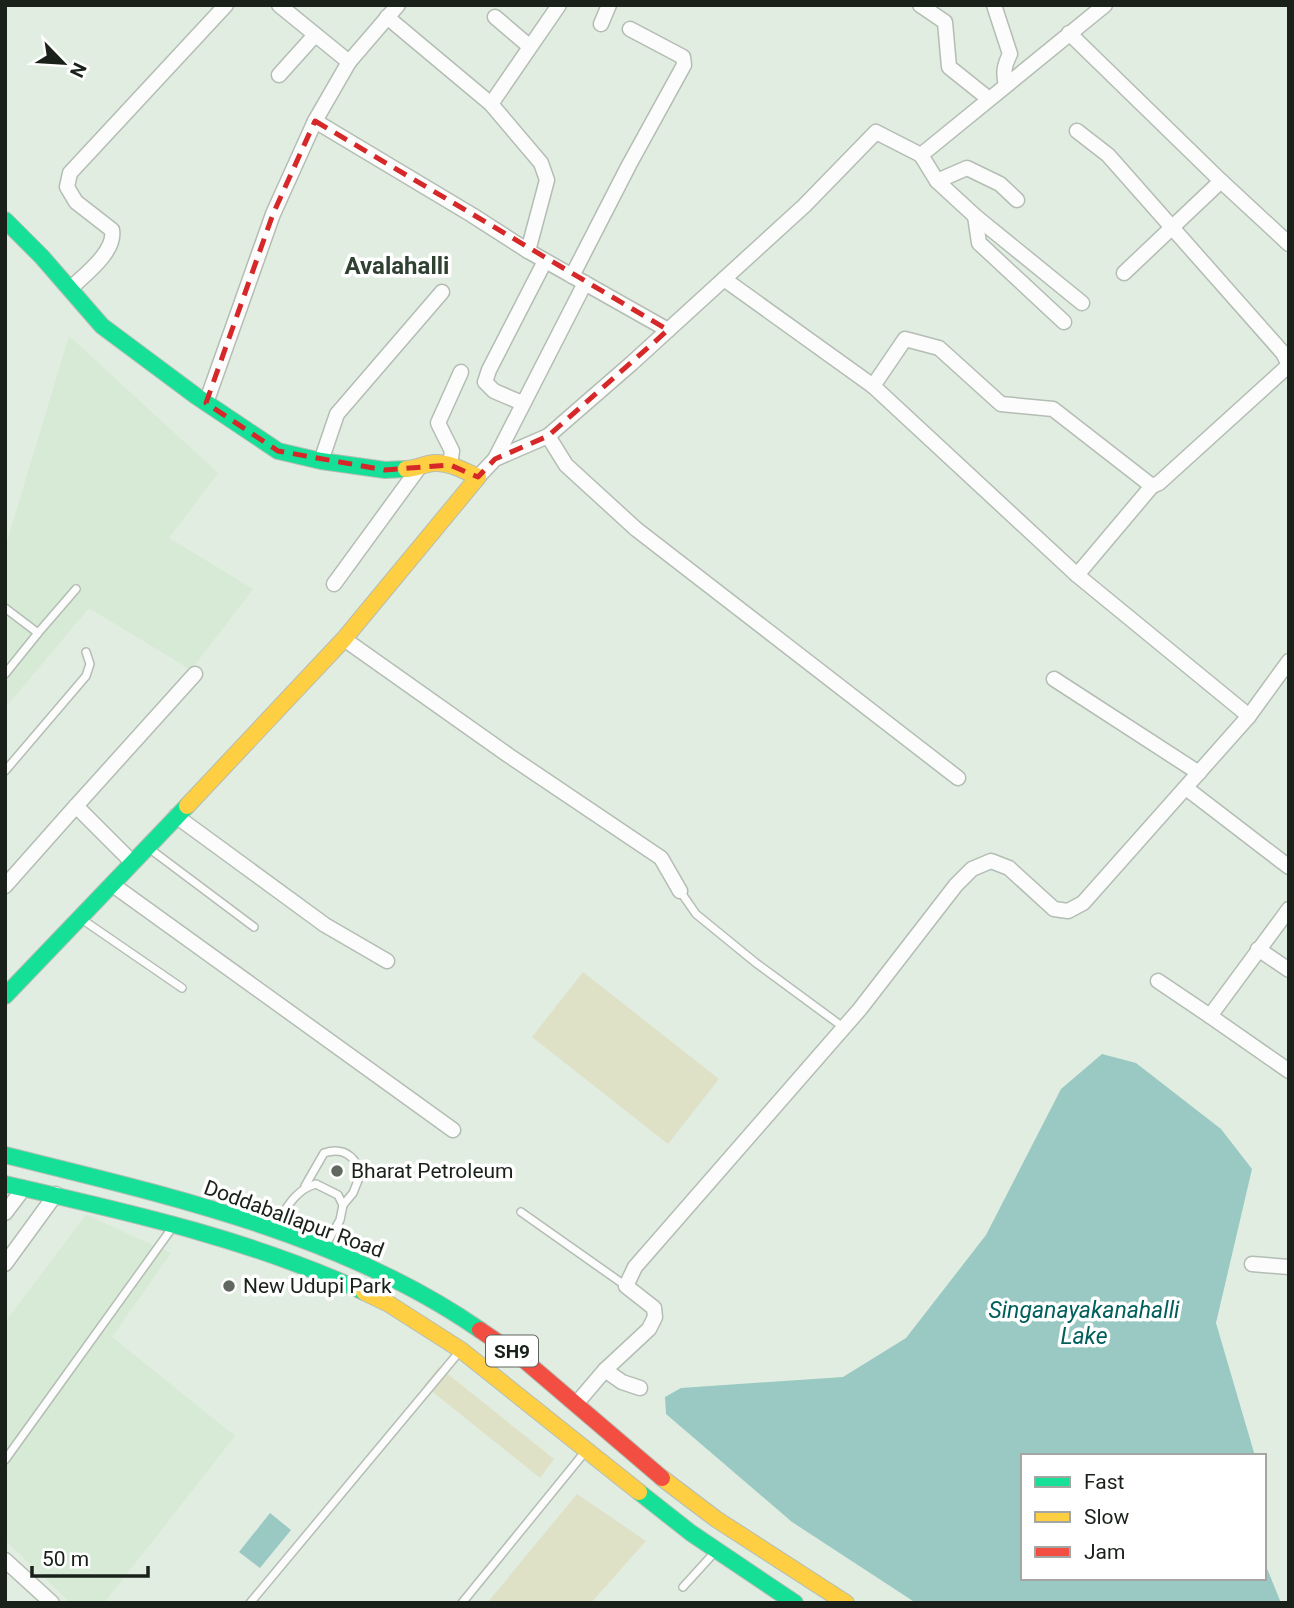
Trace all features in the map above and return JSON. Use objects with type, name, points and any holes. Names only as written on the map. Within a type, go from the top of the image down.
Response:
[{"type":"main road","points":[[5,220],[102,326],[278,451],[321,461],[385,470],[418,469],[433,463],[450,466],[478,477],[344,639],[5,996]]},
{"type":"main road","name":"Doddaballapur Road","points":[[5,1155],[130,1186],[272,1230],[324,1247],[391,1277],[475,1326],[524,1360],[650,1468],[716,1519],[846,1603]]},
{"type":"main road","name":"Doddaballapur Road","points":[[5,1184],[56,1194],[264,1251],[321,1272],[390,1304],[461,1350],[632,1488],[795,1603]]},
{"type":"street","points":[[70,289],[107,251],[113,239],[112,230],[76,202],[67,187],[70,173],[226,5]]},
{"type":"street","points":[[279,5],[349,62]]},
{"type":"street","points":[[206,402],[273,214],[315,121],[349,62],[398,5]]},
{"type":"street","points":[[491,104],[558,5]]},
{"type":"street","points":[[601,24],[609,5]]},
{"type":"street","points":[[920,5],[945,22],[949,67],[989,99]]},
{"type":"street","points":[[994,5],[1010,54],[1003,74],[1006,85]]},
{"type":"street","points":[[921,155],[1105,5]]},
{"type":"street","points":[[387,17],[491,104],[541,163],[547,180],[528,251]]},
{"type":"street","points":[[495,18],[529,46]]},
{"type":"street","points":[[478,477],[495,459],[635,154],[684,65],[683,57],[630,29]]},
{"type":"street","points":[[1069,33],[1289,244]]},
{"type":"street","points":[[279,75],[315,35]]},
{"type":"street","points":[[315,121],[528,251],[668,330]]},
{"type":"street","points":[[1077,131],[1108,155],[1283,353],[1289,365],[1159,483],[1152,486],[1077,575]]},
{"type":"street","points":[[495,459],[548,436],[804,206],[876,132],[921,155],[937,181],[975,216],[1082,303]]},
{"type":"street","points":[[937,181],[967,167],[1000,184],[1017,200]]},
{"type":"street","points":[[1124,273],[1221,181]]},
{"type":"street","points":[[975,216],[979,243],[1064,322]]},
{"type":"street","points":[[522,403],[494,391],[485,382],[545,261]]},
{"type":"street","points":[[723,279],[873,386],[1077,575],[1249,716]]},
{"type":"street","points":[[321,461],[337,414],[442,292]]},
{"type":"street","points":[[873,386],[905,339],[939,348],[1001,404],[1053,409],[1152,486]]},
{"type":"street","points":[[450,466],[452,451],[438,423],[461,372]]},
{"type":"street","points":[[548,436],[566,465],[636,529],[958,778]]},
{"type":"street","points":[[334,584],[418,469]]},
{"type":"street","points":[[344,639],[508,755],[661,858],[680,891]]},
{"type":"street","points":[[576,1404],[605,1370],[649,1329],[655,1317],[654,1308],[626,1286],[644,1257],[844,1027],[956,885],[972,869],[991,861],[1009,868],[1054,909],[1068,911],[1083,903],[1249,716],[1289,661]]},
{"type":"street","points":[[5,887],[195,674]]},
{"type":"street","points":[[1054,679],[1199,773]]},
{"type":"street","points":[[1186,788],[1289,867]]},
{"type":"street","points":[[76,806],[132,862]]},
{"type":"street","points":[[176,816],[325,925],[387,961]]},
{"type":"street","points":[[113,885],[453,1130]]},
{"type":"street","points":[[1210,1016],[1289,909]]},
{"type":"street","points":[[1258,949],[1289,970]]},
{"type":"street","points":[[1158,981],[1289,1071]]},
{"type":"street","points":[[5,1213],[24,1188]]},
{"type":"street","points":[[5,1264],[56,1194]]},
{"type":"street","points":[[1252,1264],[1289,1267]]},
{"type":"street","points":[[605,1370],[622,1382],[640,1388]]},
{"type":"street","points":[[5,1560],[52,1603]]},
{"type":"lane","points":[[5,674],[76,589]]},
{"type":"lane","points":[[5,608],[38,634]]},
{"type":"lane","points":[[5,771],[86,676],[90,664],[86,652]]},
{"type":"lane","points":[[147,846],[254,927]]},
{"type":"lane","points":[[680,891],[696,914],[755,963],[844,1027]]},
{"type":"lane","points":[[79,918],[181,988]]},
{"type":"lane","points":[[264,1251],[272,1230],[292,1199],[305,1186],[324,1153],[335,1150],[356,1159],[361,1172],[353,1193],[343,1205],[340,1220],[324,1247]]},
{"type":"lane","points":[[305,1186],[316,1184],[338,1195],[343,1205]]},
{"type":"lane","points":[[521,1212],[626,1286]]},
{"type":"lane","points":[[5,1460],[174,1225]]},
{"type":"lane","points":[[250,1603],[461,1350]]},
{"type":"lane","points":[[462,1603],[587,1450]]},
{"type":"lane","points":[[683,1587],[717,1550]]},
{"type":"highlighted area","points":[[315,121],[668,330],[548,436],[495,459],[478,477],[450,465],[385,470],[278,451],[206,403],[273,214]]},
{"type":"shaded area","points":[[69,336],[218,473],[169,538],[253,589],[191,670],[89,608],[5,708],[5,548]]},
{"type":"shaded area","points":[[583,972],[719,1079],[668,1144],[532,1037]]},
{"type":"shaded area","points":[[86,1215],[171,1253],[112,1337],[235,1436],[104,1603],[71,1603],[5,1540],[5,1322]]},
{"type":"shaded area","points":[[439,1367],[554,1459],[540,1478],[424,1385]]},
{"type":"shaded area","points":[[577,1494],[646,1541],[591,1603],[487,1603]]},
{"type":"water","name":"Singanayakanahalli Lake","points":[[1102,1054],[1136,1063],[1221,1129],[1252,1169],[1216,1323],[1254,1454],[1021,1454],[1021,1580],[1266,1580],[1266,1566],[1281,1603],[916,1603],[792,1522],[666,1414],[665,1397],[681,1388],[843,1377],[906,1338],[986,1235],[1061,1089]]},
{"type":"water","points":[[270,1513],[291,1530],[260,1568],[239,1552]]},
{"type":"traffic: fast","points":[[5,220],[42,257],[102,326],[196,396],[278,451],[321,461],[385,470],[406,469]]},
{"type":"traffic: fast","points":[[5,996],[187,806]]},
{"type":"traffic: fast","points":[[5,1155],[190,1203],[312,1243],[427,1297],[480,1330]]},
{"type":"traffic: fast","points":[[5,1184],[232,1242],[321,1273],[364,1292]]},
{"type":"traffic: fast","points":[[639,1492],[691,1533],[795,1603]]},
{"type":"traffic: slow","points":[[187,806],[344,639],[478,477],[457,467],[440,463],[406,469]]},
{"type":"traffic: slow","points":[[364,1292],[389,1304],[461,1350],[639,1492]]},
{"type":"traffic: slow","points":[[662,1478],[716,1519],[846,1603]]},
{"type":"traffic: jam","points":[[480,1330],[524,1360],[662,1478]]},
{"type":"place","name":"Bharat Petroleum","points":[[337,1171]]},
{"type":"place","name":"New Udupi Park","points":[[229,1286]]},
{"type":"district","name":"Avalahalli","points":[[397,266]]}]
